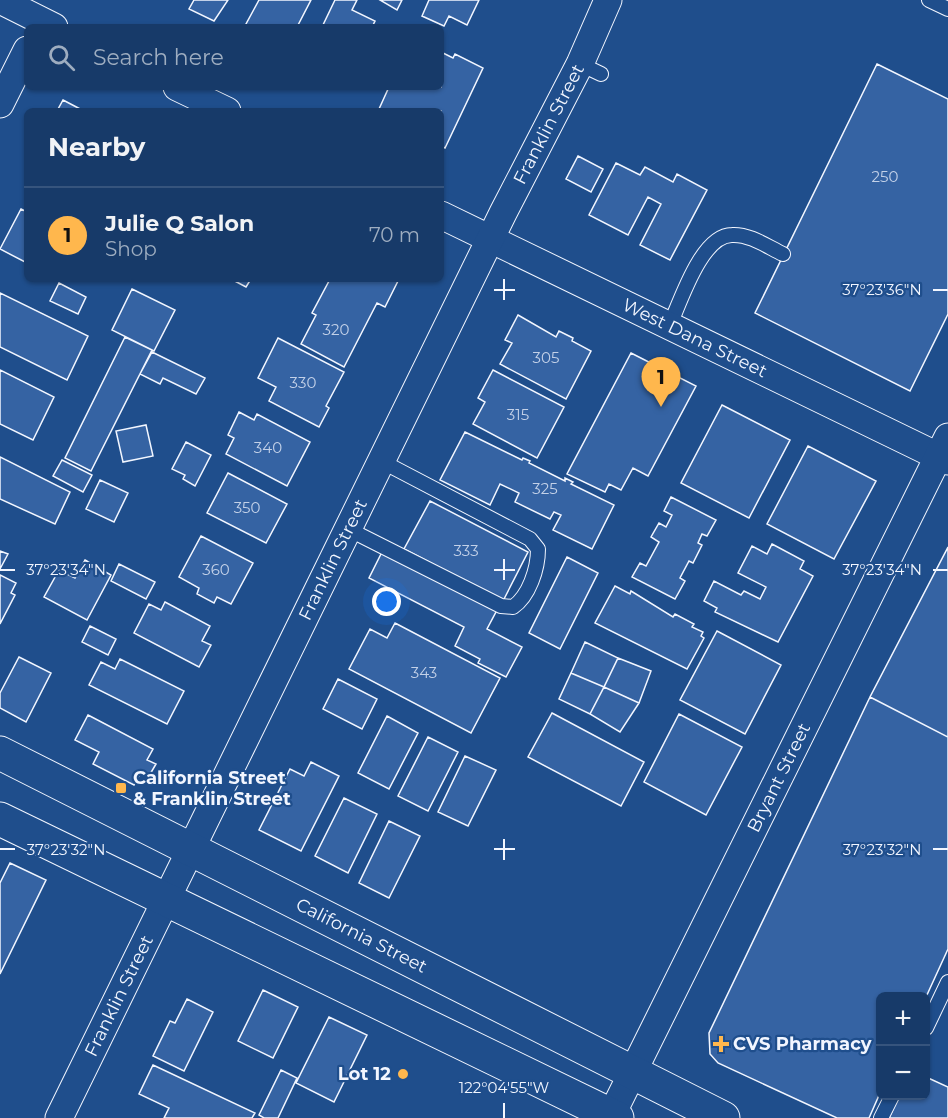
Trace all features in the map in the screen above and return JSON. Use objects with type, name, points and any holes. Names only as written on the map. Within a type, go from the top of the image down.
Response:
[{"type":"main road","name":"California Street","points":[[0,753],[634,1071],[723,1118]]},
{"type":"main road","points":[[0,819],[613,1117]]},
{"type":"street","points":[[0,0],[46,19]]},
{"type":"street","name":"Franklin Street","points":[[59,1118],[490,239],[590,69],[608,0]]},
{"type":"street","points":[[0,104],[24,56]]},
{"type":"street","points":[[183,90],[220,108]]},
{"type":"street","name":"West Dana Street","points":[[444,216],[669,327],[945,452]]},
{"type":"street","name":"Bryant Street","points":[[613,1117],[945,452]]},
{"type":"lane","points":[[929,0],[948,9]]},
{"type":"lane","points":[[669,327],[701,257],[710,243],[729,234],[745,236],[783,254]]},
{"type":"lane","points":[[348,529],[501,606],[513,607],[523,600],[538,561],[538,549],[530,539],[381,461]]},
{"type":"lane","points":[[930,1020],[948,982]]},
{"type":"lane","points":[[881,1118],[890,1100]]},
{"type":"building","points":[[194,0],[228,0],[214,21],[189,9]]},
{"type":"building","points":[[259,0],[311,0],[299,24],[246,24]]},
{"type":"building","points":[[335,0],[357,0],[352,10],[375,21],[374,24],[323,24]]},
{"type":"building","points":[[380,0],[402,0],[397,10]]},
{"type":"building","points":[[429,0],[479,0],[467,25],[449,16],[444,26],[444,24],[422,16]]},
{"type":"building","points":[[444,54],[453,58],[455,54],[483,68],[445,148],[444,108],[379,108],[388,90],[444,90]]},
{"type":"building","points":[[877,64],[948,99],[948,314],[910,391],[755,313]]},
{"type":"building","points":[[63,100],[78,108],[59,108]]},
{"type":"building","points":[[578,156],[603,169],[591,192],[566,179]]},
{"type":"building","points":[[616,163],[640,175],[645,167],[673,182],[677,174],[707,190],[670,260],[640,245],[661,204],[648,197],[628,235],[589,215]]},
{"type":"building","points":[[21,209],[24,210],[24,261],[0,249]]},
{"type":"building","points":[[237,282],[249,282],[246,287]]},
{"type":"building","points":[[328,282],[398,282],[385,307],[377,303],[344,367],[301,344],[316,315],[312,313]]},
{"type":"building","points":[[59,283],[86,297],[78,314],[50,301]]},
{"type":"building","points":[[132,289],[175,310],[154,351],[112,330]]},
{"type":"building","points":[[0,293],[88,336],[67,380],[0,347]]},
{"type":"building","points":[[518,315],[556,337],[559,331],[591,351],[566,399],[500,364],[512,343],[505,340]]},
{"type":"building","points":[[125,337],[152,350],[91,471],[65,458]]},
{"type":"building","points":[[278,338],[344,372],[326,406],[329,408],[319,427],[269,401],[276,387],[258,378]]},
{"type":"building","points":[[152,352],[205,378],[196,394],[163,378],[160,384],[140,374]]},
{"type":"building","points":[[631,353],[696,386],[648,476],[633,468],[621,490],[609,484],[605,492],[567,474]]},
{"type":"building","points":[[0,370],[54,397],[33,440],[0,424]]},
{"type":"building","points":[[493,370],[564,407],[537,458],[473,424],[485,402],[478,398]]},
{"type":"building","points":[[722,405],[790,440],[749,518],[681,483]]},
{"type":"building","points":[[239,412],[254,420],[257,414],[310,442],[287,486],[226,454],[234,438],[228,435]]},
{"type":"building","points":[[146,425],[153,456],[123,462],[116,431]]},
{"type":"building","points":[[465,432],[522,460],[523,458],[530,461],[529,463],[565,481],[565,478],[573,482],[571,484],[614,505],[592,549],[553,530],[561,515],[554,512],[550,519],[515,502],[519,493],[500,484],[490,505],[440,480]]},
{"type":"building","points":[[186,442],[211,455],[195,486],[183,479],[185,475],[172,469]]},
{"type":"building","points":[[808,446],[876,481],[834,559],[767,524]]},
{"type":"building","points":[[0,457],[70,492],[55,524],[0,499]]},
{"type":"building","points":[[62,460],[92,475],[83,492],[53,476]]},
{"type":"building","points":[[228,473],[287,504],[266,543],[207,513]]},
{"type":"building","points":[[100,480],[128,493],[114,522],[86,509]]},
{"type":"building","points":[[671,497],[716,520],[707,536],[702,534],[698,543],[702,545],[693,563],[689,561],[680,578],[685,581],[675,599],[632,577],[640,563],[646,566],[659,542],[651,537],[659,523],[666,527],[672,515],[664,511]]},
{"type":"building","points":[[430,501],[528,552],[503,601],[404,549]]},
{"type":"building","points":[[201,536],[253,563],[231,604],[217,597],[214,603],[197,594],[199,588],[179,577]]},
{"type":"building","points":[[772,544],[804,561],[800,569],[813,576],[778,642],[715,612],[717,608],[704,601],[714,581],[741,595],[744,591],[760,599],[766,587],[738,573],[752,546],[767,554]]},
{"type":"building","points":[[948,547],[948,737],[870,697]]},
{"type":"building","points":[[0,551],[8,554],[0,569]]},
{"type":"building","points":[[382,552],[497,610],[487,629],[522,647],[506,677],[478,663],[480,659],[455,646],[464,627],[369,578]]},
{"type":"building","points":[[567,557],[598,573],[560,649],[529,633]]},
{"type":"building","points":[[85,560],[111,575],[87,620],[44,597],[59,570],[75,578]]},
{"type":"building","points":[[119,564],[155,582],[146,599],[111,581]]},
{"type":"building","points":[[0,575],[16,583],[11,593],[15,595],[0,624]]},
{"type":"building","points":[[615,586],[630,594],[631,591],[673,617],[675,614],[694,624],[692,627],[703,632],[701,636],[704,638],[687,669],[595,623]]},
{"type":"building","points":[[165,602],[210,626],[202,641],[211,645],[199,667],[134,633],[149,604],[161,610]]},
{"type":"building","points":[[395,623],[500,678],[471,733],[349,669],[370,629],[387,638]]},
{"type":"building","points":[[90,626],[116,639],[108,655],[82,642]]},
{"type":"building","points":[[717,631],[781,665],[745,734],[680,700]]},
{"type":"building","points":[[585,642],[618,658],[604,687],[571,673]]},
{"type":"building","points":[[19,657],[51,673],[26,722],[0,708],[0,693]]},
{"type":"building","points":[[618,658],[651,671],[639,703],[604,687]]},
{"type":"building","points":[[120,659],[184,691],[167,724],[89,685],[101,662],[115,669]]},
{"type":"building","points":[[571,673],[604,687],[590,714],[559,699]]},
{"type":"building","points":[[338,679],[377,699],[362,729],[323,709]]},
{"type":"building","points":[[604,687],[639,703],[620,732],[590,714]]},
{"type":"building","points":[[870,697],[948,737],[948,949],[928,992],[876,992],[877,1100],[869,1118],[837,1118],[718,1063],[710,1054],[709,1033]]},
{"type":"building","points":[[552,713],[644,762],[621,806],[528,757]]},
{"type":"building","points":[[679,714],[742,747],[706,815],[644,782]]},
{"type":"building","points":[[88,715],[153,749],[147,760],[156,764],[149,776],[141,772],[134,785],[93,764],[99,752],[75,740]]},
{"type":"building","points":[[387,716],[418,733],[389,789],[358,773]]},
{"type":"building","points":[[428,737],[458,752],[428,811],[398,796]]},
{"type":"building","points":[[465,756],[496,770],[468,826],[438,812]]},
{"type":"building","points":[[311,762],[339,776],[301,851],[259,830],[290,769],[304,776]]},
{"type":"building","points":[[344,798],[377,814],[348,873],[315,856]]},
{"type":"building","points":[[389,821],[420,836],[389,898],[359,883]]},
{"type":"building","points":[[10,863],[46,880],[0,974],[0,883]]},
{"type":"building","points":[[263,990],[298,1007],[273,1058],[238,1041]]},
{"type":"building","points":[[187,999],[213,1012],[184,1071],[153,1056],[170,1021],[175,1023]]},
{"type":"building","points":[[329,1017],[367,1035],[334,1102],[296,1083]]},
{"type":"building","points":[[153,1065],[255,1113],[252,1118],[164,1118],[169,1108],[139,1094]]},
{"type":"building","points":[[281,1070],[297,1078],[278,1118],[264,1118],[259,1115]]},
{"type":"building","points":[[930,1079],[948,1087],[948,1118],[889,1118],[897,1100],[930,1100]]},
{"type":"place","name":"Julie Q Salon","points":[[661,407]]},
{"type":"place","name":"California Street & Franklin Street","points":[[121,788]]},
{"type":"place","name":"CVS Pharmacy","points":[[721,1044]]},
{"type":"place","name":"Lot 12","points":[[403,1074]]}]
